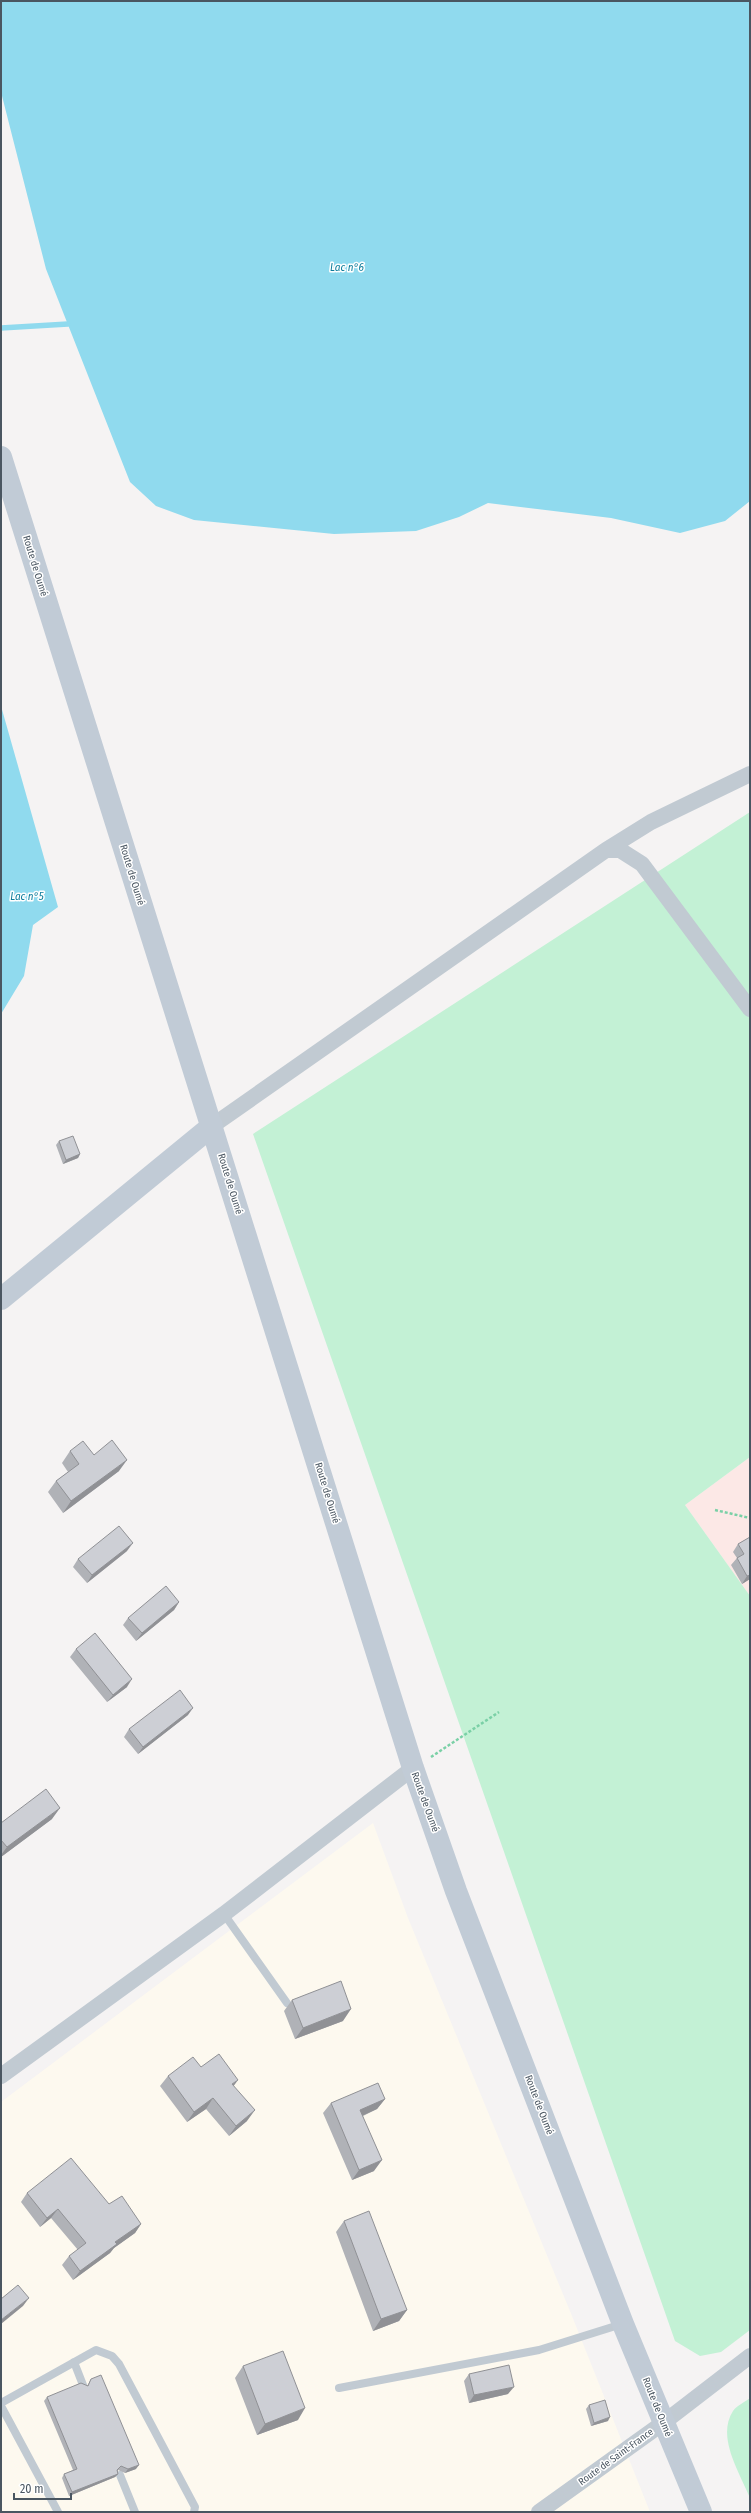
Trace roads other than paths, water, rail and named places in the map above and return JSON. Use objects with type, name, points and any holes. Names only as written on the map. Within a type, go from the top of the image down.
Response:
[{"type":"main road","name":"Route de Oumé","points":[[1,457],[413,1768],[456,1891],[623,2324],[701,2512]]},
{"type":"main road","points":[[1,1299],[212,1126]]},
{"type":"street","points":[[212,1126],[606,850],[651,822],[750,774]]},
{"type":"street","points":[[606,850],[620,850],[642,864],[750,1009]]},
{"type":"street","points":[[1,2076],[224,1914],[413,1768]]},
{"type":"street","name":"Route de Saint-France","points":[[539,2512],[663,2423],[750,2356]]},
{"type":"lane","points":[[224,1914],[287,2002]]},
{"type":"lane","points":[[339,2388],[539,2350],[623,2324]]},
{"type":"lane","points":[[58,2512],[1,2405],[96,2350],[112,2356],[115,2360],[195,2507],[194,2512]]},
{"type":"lane","points":[[74,2362],[83,2385]]},
{"type":"lane","points":[[120,2475],[135,2512]]},
{"type":"water","name":"Lac n°6","points":[[1,1],[750,1],[750,501],[725,521],[680,533],[611,518],[488,503],[459,517],[416,531],[334,534],[194,520],[156,506],[130,482],[46,269],[1,92]]},
{"type":"water","name":"Lac n°5","points":[[1,706],[58,907],[33,925],[24,976],[1,1014]]},
{"type":"waterway","points":[[1,328],[68,324]]}]
